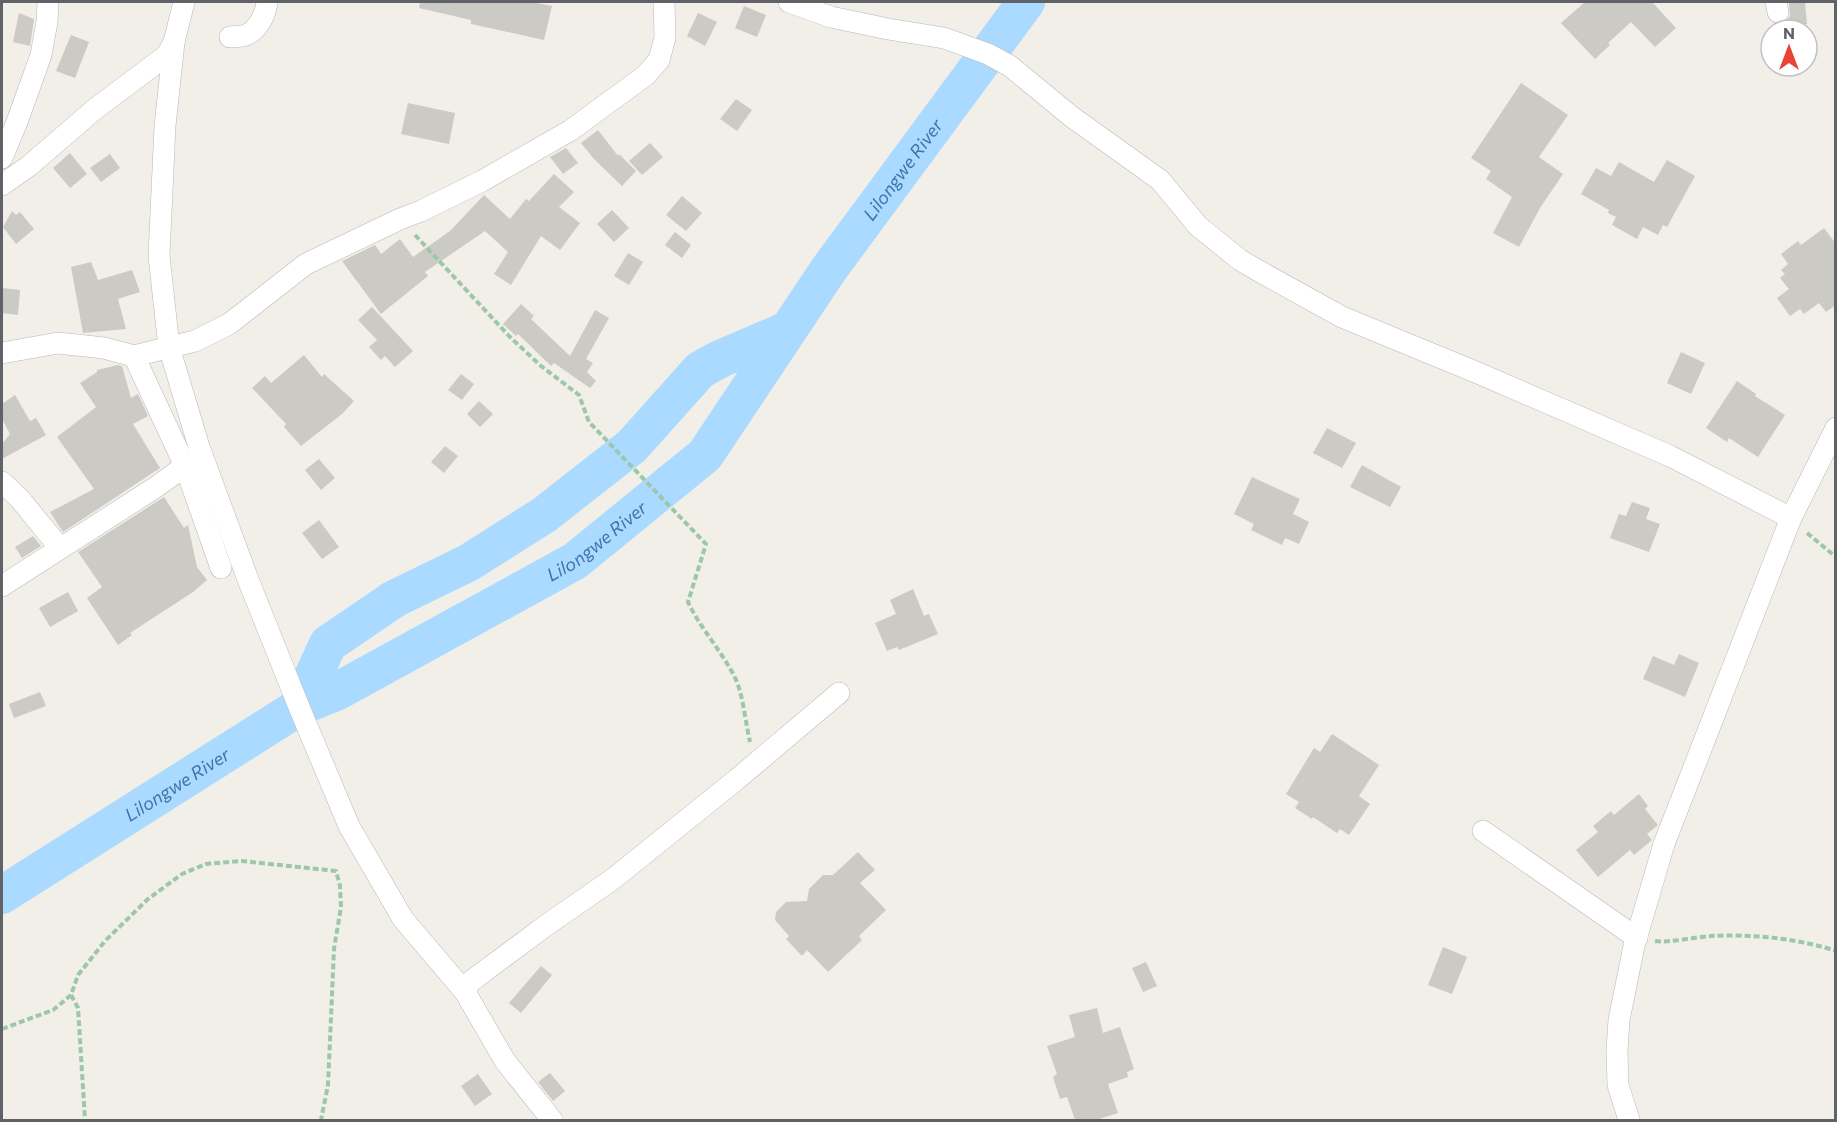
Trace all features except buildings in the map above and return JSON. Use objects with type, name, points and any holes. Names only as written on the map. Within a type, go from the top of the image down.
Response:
[{"type":"street","points":[[2,158],[41,55],[48,2]]},
{"type":"street","points":[[184,2],[174,42],[165,126],[159,256],[169,347],[199,447],[249,582],[349,826],[403,920],[465,992],[505,1061],[552,1120]]},
{"type":"street","points":[[230,37],[246,35],[259,25],[267,9],[267,2]]},
{"type":"street","points":[[2,353],[58,343],[104,348],[134,356],[195,341],[229,324],[306,264],[482,181],[571,130],[646,75],[658,60],[665,38],[664,2]]},
{"type":"street","points":[[789,2],[831,17],[944,38],[995,58],[1010,66],[1081,123],[1160,180],[1198,226],[1240,260],[1257,270],[1341,317],[1670,456],[1791,518]]},
{"type":"street","points":[[2,185],[29,166],[95,110],[166,55],[174,42]]},
{"type":"street","points":[[134,356],[185,466],[221,568]]},
{"type":"street","points":[[1629,1120],[1618,1085],[1619,1020],[1637,938],[1664,844],[1791,518],[1836,428]]},
{"type":"street","points":[[2,586],[185,466]]},
{"type":"street","points":[[2,482],[60,548]]},
{"type":"street","points":[[465,992],[470,982],[613,879],[839,693]]},
{"type":"street","points":[[1483,831],[1637,938]]},
{"type":"path","points":[[400,219],[510,337],[579,395],[589,423],[706,544],[688,602],[738,684],[756,763]]},
{"type":"path","points":[[1791,518],[1836,557]]},
{"type":"path","points":[[2,1029],[53,1010],[71,995],[78,975],[105,941],[148,899],[182,874],[206,864],[242,861],[336,871],[340,886],[340,907],[334,949],[328,1085],[321,1120]]},
{"type":"path","points":[[1637,938],[1661,942],[1722,935],[1797,941],[1836,951]]},
{"type":"path","points":[[71,995],[78,1008],[84,1120]]},
{"type":"waterway","name":"Lilongwe River","points":[[2,895],[299,707],[336,692],[575,561],[705,455],[829,269],[1026,2]]},
{"type":"waterway","points":[[299,707],[328,644],[394,599],[468,563],[544,515],[632,446],[700,370],[788,330]]}]
